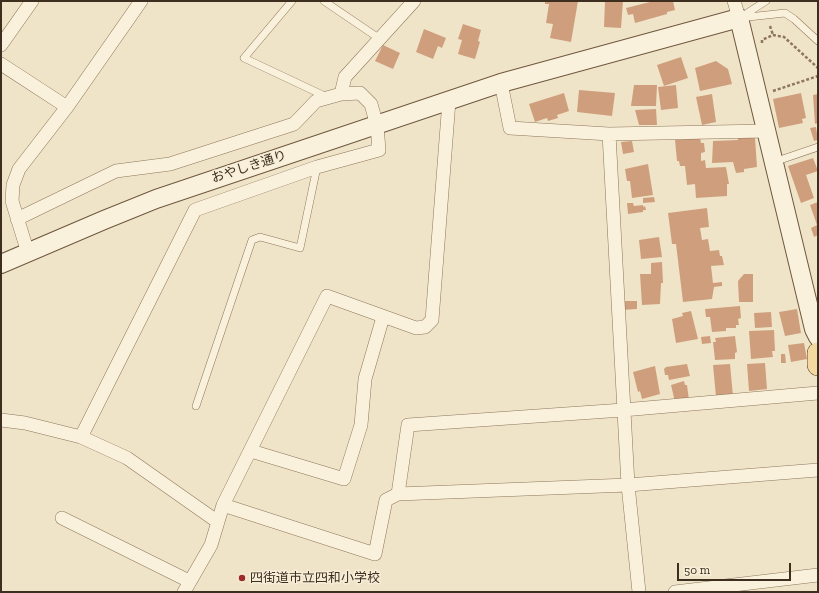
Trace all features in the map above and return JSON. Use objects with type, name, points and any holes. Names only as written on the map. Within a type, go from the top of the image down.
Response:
[{"type":"main road","points":[[818,353],[818,365]]},
{"type":"street","points":[[1,45],[32,1]]},
{"type":"street","points":[[28,253],[12,202],[14,184],[20,169],[67,107],[141,1]]},
{"type":"street","points":[[341,94],[345,77],[414,1]]},
{"type":"street","points":[[737,9],[814,329],[818,338]]},
{"type":"street","name":"おやしき通り","points":[[1,264],[162,197],[377,126],[501,83],[737,9]]},
{"type":"street","points":[[1,64],[67,107]]},
{"type":"street","points":[[501,83],[510,128],[609,134],[766,131]]},
{"type":"street","points":[[17,219],[116,172],[170,164],[294,124],[316,101],[341,94],[360,93],[371,104],[377,126],[379,150],[317,167],[195,210],[81,437]]},
{"type":"street","points":[[62,518],[187,587],[211,544],[223,505],[327,296],[416,328],[425,327],[432,320],[449,101]]},
{"type":"street","points":[[609,134],[623,410],[628,485],[639,592]]},
{"type":"street","points":[[251,451],[344,480],[361,425],[365,379],[384,316]]},
{"type":"street","points":[[398,494],[408,425],[623,410],[818,393]]},
{"type":"street","points":[[1,420],[25,423],[81,437],[127,458],[218,522]]},
{"type":"street","points":[[223,505],[375,554],[386,500],[398,494],[628,485],[818,470]]},
{"type":"street","points":[[675,592],[720,589],[818,574]]},
{"type":"lane","points":[[292,1],[244,58],[328,98]]},
{"type":"lane","points":[[324,1],[380,38]]},
{"type":"lane","points":[[737,9],[766,1]]},
{"type":"lane","points":[[737,9],[785,13],[794,18],[818,40]]},
{"type":"lane","points":[[774,162],[818,147]]},
{"type":"lane","points":[[196,406],[252,240],[260,238],[300,248],[317,167]]},
{"type":"path","points":[[770,26],[774,35]]},
{"type":"path","points":[[762,46],[762,40],[774,35],[784,36],[818,68]]},
{"type":"path","points":[[770,92],[818,76]]},
{"type":"building","points":[[545,1],[578,1],[571,42],[550,38],[553,24],[546,23],[549,4],[545,4]]},
{"type":"building","points":[[605,1],[623,1],[621,28],[604,27]]},
{"type":"building","points":[[654,1],[673,1],[675,10],[667,12],[667,14],[635,23],[633,14],[628,15],[626,8]]},
{"type":"building","points":[[463,24],[481,30],[478,41],[480,42],[475,59],[458,54],[462,40],[458,39]]},
{"type":"building","points":[[424,29],[446,38],[442,48],[438,46],[433,59],[416,52]]},
{"type":"building","points":[[383,45],[400,53],[393,69],[375,61]]},
{"type":"building","points":[[681,57],[688,78],[664,86],[657,65]]},
{"type":"building","points":[[716,61],[728,69],[732,84],[700,91],[695,68]]},
{"type":"building","points":[[634,85],[657,85],[656,106],[631,106]]},
{"type":"building","points":[[676,85],[678,108],[661,110],[658,87]]},
{"type":"building","points":[[579,90],[615,93],[612,116],[577,112]]},
{"type":"building","points":[[564,93],[569,111],[557,115],[558,118],[548,121],[547,118],[535,122],[529,104]]},
{"type":"building","points":[[801,93],[806,118],[802,119],[803,123],[779,128],[773,99]]},
{"type":"building","points":[[712,94],[716,122],[702,125],[696,97]]},
{"type":"building","points":[[818,94],[818,123],[815,124],[813,95]]},
{"type":"building","points":[[656,109],[657,125],[639,125],[635,110]]},
{"type":"building","points":[[816,127],[818,140],[814,141],[810,128]]},
{"type":"building","points":[[700,138],[701,143],[704,143],[705,152],[701,153],[701,161],[705,160],[706,168],[726,167],[729,184],[727,184],[727,196],[696,198],[695,184],[687,185],[685,166],[680,166],[679,161],[677,161],[675,140]]},
{"type":"building","points":[[738,138],[755,138],[757,167],[744,169],[744,172],[736,173],[733,162],[712,163],[713,141],[738,140]]},
{"type":"building","points":[[632,141],[634,152],[623,154],[621,142]]},
{"type":"building","points":[[813,158],[818,171],[806,175],[814,198],[801,203],[788,166]]},
{"type":"building","points":[[648,164],[653,195],[632,198],[630,181],[627,181],[625,169]]},
{"type":"building","points":[[654,197],[655,202],[643,203],[643,198]]},
{"type":"building","points":[[818,202],[818,235],[814,237],[811,228],[817,225],[810,205]]},
{"type":"building","points":[[627,203],[633,203],[634,206],[643,205],[643,207],[645,206],[646,210],[643,210],[643,212],[628,214]]},
{"type":"building","points":[[707,208],[709,227],[700,228],[702,240],[708,239],[710,251],[719,250],[720,256],[722,256],[724,265],[711,266],[713,283],[722,282],[722,286],[714,287],[712,299],[683,302],[676,244],[672,244],[668,213]]},
{"type":"building","points":[[659,237],[662,257],[641,259],[639,240]]},
{"type":"building","points":[[662,262],[663,283],[661,283],[660,304],[642,305],[640,274],[651,274],[651,263]]},
{"type":"building","points":[[744,274],[753,274],[753,302],[739,302],[738,281]]},
{"type":"building","points":[[621,301],[637,301],[637,309],[621,310]]},
{"type":"building","points":[[740,306],[741,318],[738,319],[739,325],[736,325],[736,328],[726,328],[726,331],[712,332],[710,317],[706,317],[705,309]]},
{"type":"building","points":[[797,309],[801,333],[785,336],[779,312]]},
{"type":"building","points":[[691,311],[698,339],[676,343],[672,319],[683,316],[682,313]]},
{"type":"building","points":[[771,312],[772,327],[755,328],[754,313]]},
{"type":"building","points":[[774,330],[775,351],[772,351],[773,357],[751,359],[749,331]]},
{"type":"building","points":[[710,336],[711,343],[702,344],[701,337]]},
{"type":"building","points":[[735,336],[737,352],[735,353],[735,359],[715,360],[713,342],[716,342],[715,338]]},
{"type":"building","points":[[804,343],[807,359],[791,362],[788,345]]},
{"type":"building","points":[[781,354],[785,354],[786,363],[781,363]]},
{"type":"building","points":[[765,363],[767,389],[749,391],[747,364]]},
{"type":"building","points":[[687,364],[690,376],[669,380],[668,375],[665,375],[664,369],[666,367]]},
{"type":"building","points":[[730,364],[733,396],[716,397],[713,365]]},
{"type":"building","points":[[655,366],[660,394],[642,399],[640,391],[638,392],[633,372]]},
{"type":"building","points":[[684,381],[685,385],[687,385],[689,400],[675,402],[671,385]]},
{"type":"place","name":"四街道市立四和小学校","points":[[242,578]]}]
